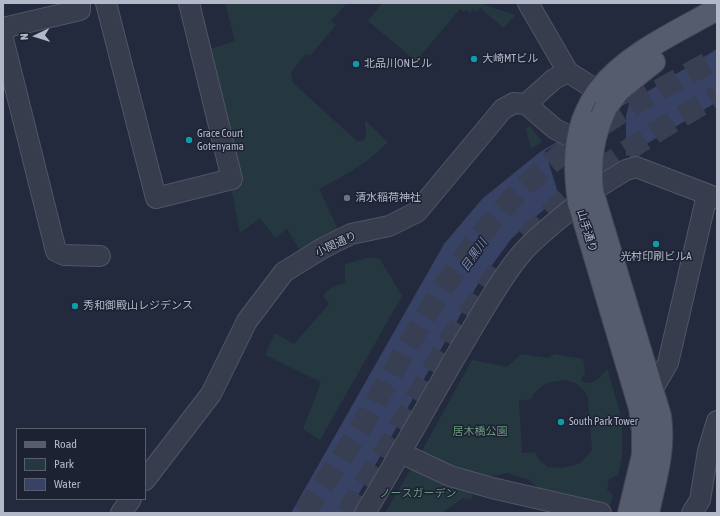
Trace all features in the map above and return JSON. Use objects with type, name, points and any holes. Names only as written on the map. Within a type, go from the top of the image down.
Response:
[{"type":"main road","name":"山手通り","points":[[648,513],[660,458],[663,436],[660,416],[576,174],[580,130],[629,61],[717,9]]},
{"type":"main road","name":"山手通り","points":[[602,99],[619,90],[642,70],[717,25]]},
{"type":"main road","name":"山手通り","points":[[602,99],[599,123],[592,147],[585,197],[640,408],[643,431],[642,455],[629,513]]},
{"type":"street","points":[[3,28],[80,10],[80,3]]},
{"type":"street","points":[[106,3],[156,198],[232,179],[189,3]]},
{"type":"street","points":[[528,3],[568,72],[602,99]]},
{"type":"street","points":[[3,39],[56,251],[64,255],[100,256]]},
{"type":"street","points":[[568,72],[554,79],[526,104],[555,129],[580,130]]},
{"type":"street","name":"小関通り","points":[[146,479],[211,394],[247,321],[284,272],[323,248],[351,234],[389,226],[417,212],[503,109],[514,103],[526,104]]},
{"type":"street","points":[[365,513],[454,359],[487,305],[522,254],[552,224],[585,197],[626,170],[636,167],[712,197],[668,363],[652,390]]},
{"type":"street","points":[[703,504],[708,452],[717,421]]},
{"type":"street","points":[[401,453],[450,476],[492,488],[601,513]]},
{"type":"street","points":[[121,513],[130,500]]},
{"type":"green space","points":[[225,3],[347,3],[331,21],[336,25],[310,56],[305,54],[291,73],[293,83],[357,141],[363,141],[366,136],[365,120],[388,142],[364,163],[319,189],[340,233],[303,255],[287,229],[275,238],[260,218],[240,233],[231,187],[243,184],[210,49],[235,41]]},
{"type":"green space","points":[[382,3],[479,3],[515,15],[504,28],[480,8],[477,12],[473,9],[470,13],[466,9],[464,12],[460,9],[416,61],[368,21]]},
{"type":"green space","points":[[529,125],[542,142],[531,149],[526,129]]},
{"type":"green space","points":[[371,257],[380,259],[402,296],[320,440],[303,429],[321,382],[265,355],[275,333],[294,344],[329,304],[323,295],[334,286],[345,283],[345,264]]},
{"type":"green space","name":"居木橋公園","points":[[521,354],[548,358],[555,354],[583,359],[585,373],[580,381],[588,383],[594,382],[608,370],[622,421],[622,455],[618,475],[609,479],[607,490],[613,495],[609,508],[542,492],[530,480],[507,473],[489,477],[449,466],[422,451],[472,360],[507,367]],"holes":[[[564,380],[581,387],[588,397],[592,450],[581,463],[563,468],[548,467],[539,460],[535,452],[522,453],[519,401],[531,399],[544,385],[552,382]]]},
{"type":"green space","name":"ノースガーデン","points":[[411,469],[445,485],[473,494],[471,500],[463,498],[442,513],[385,513]]},
{"type":"water","name":"目黒川","points":[[717,49],[717,102],[559,196],[512,238],[478,284],[348,513],[291,513],[444,244],[482,199],[540,152],[644,91],[646,97],[645,93]]},
{"type":"pier","points":[[634,99],[629,104],[626,116],[626,158],[560,199],[545,151]]},
{"type":"tunnel","points":[[304,513],[339,462],[441,292],[480,236],[502,210],[526,185],[548,166],[594,131],[642,100],[717,58]]},
{"type":"tunnel","points":[[527,238],[547,216],[569,196],[616,159],[640,142],[717,96]]},
{"type":"tunnel","points":[[347,513],[395,435],[450,340],[499,270]]},
{"type":"place","name":"大崎MTビル","points":[[474,59]]},
{"type":"place","name":"北品川ONビル","points":[[356,64]]},
{"type":"place","name":"Grace Court Gotenyama","points":[[189,140]]},
{"type":"place","name":"清水稲荷神社","points":[[347,198]]},
{"type":"place","name":"光村印刷ビルA","points":[[656,244]]},
{"type":"place","name":"秀和御殿山レジデンス","points":[[75,306]]},
{"type":"place","name":"South Park Tower","points":[[561,422]]}]
